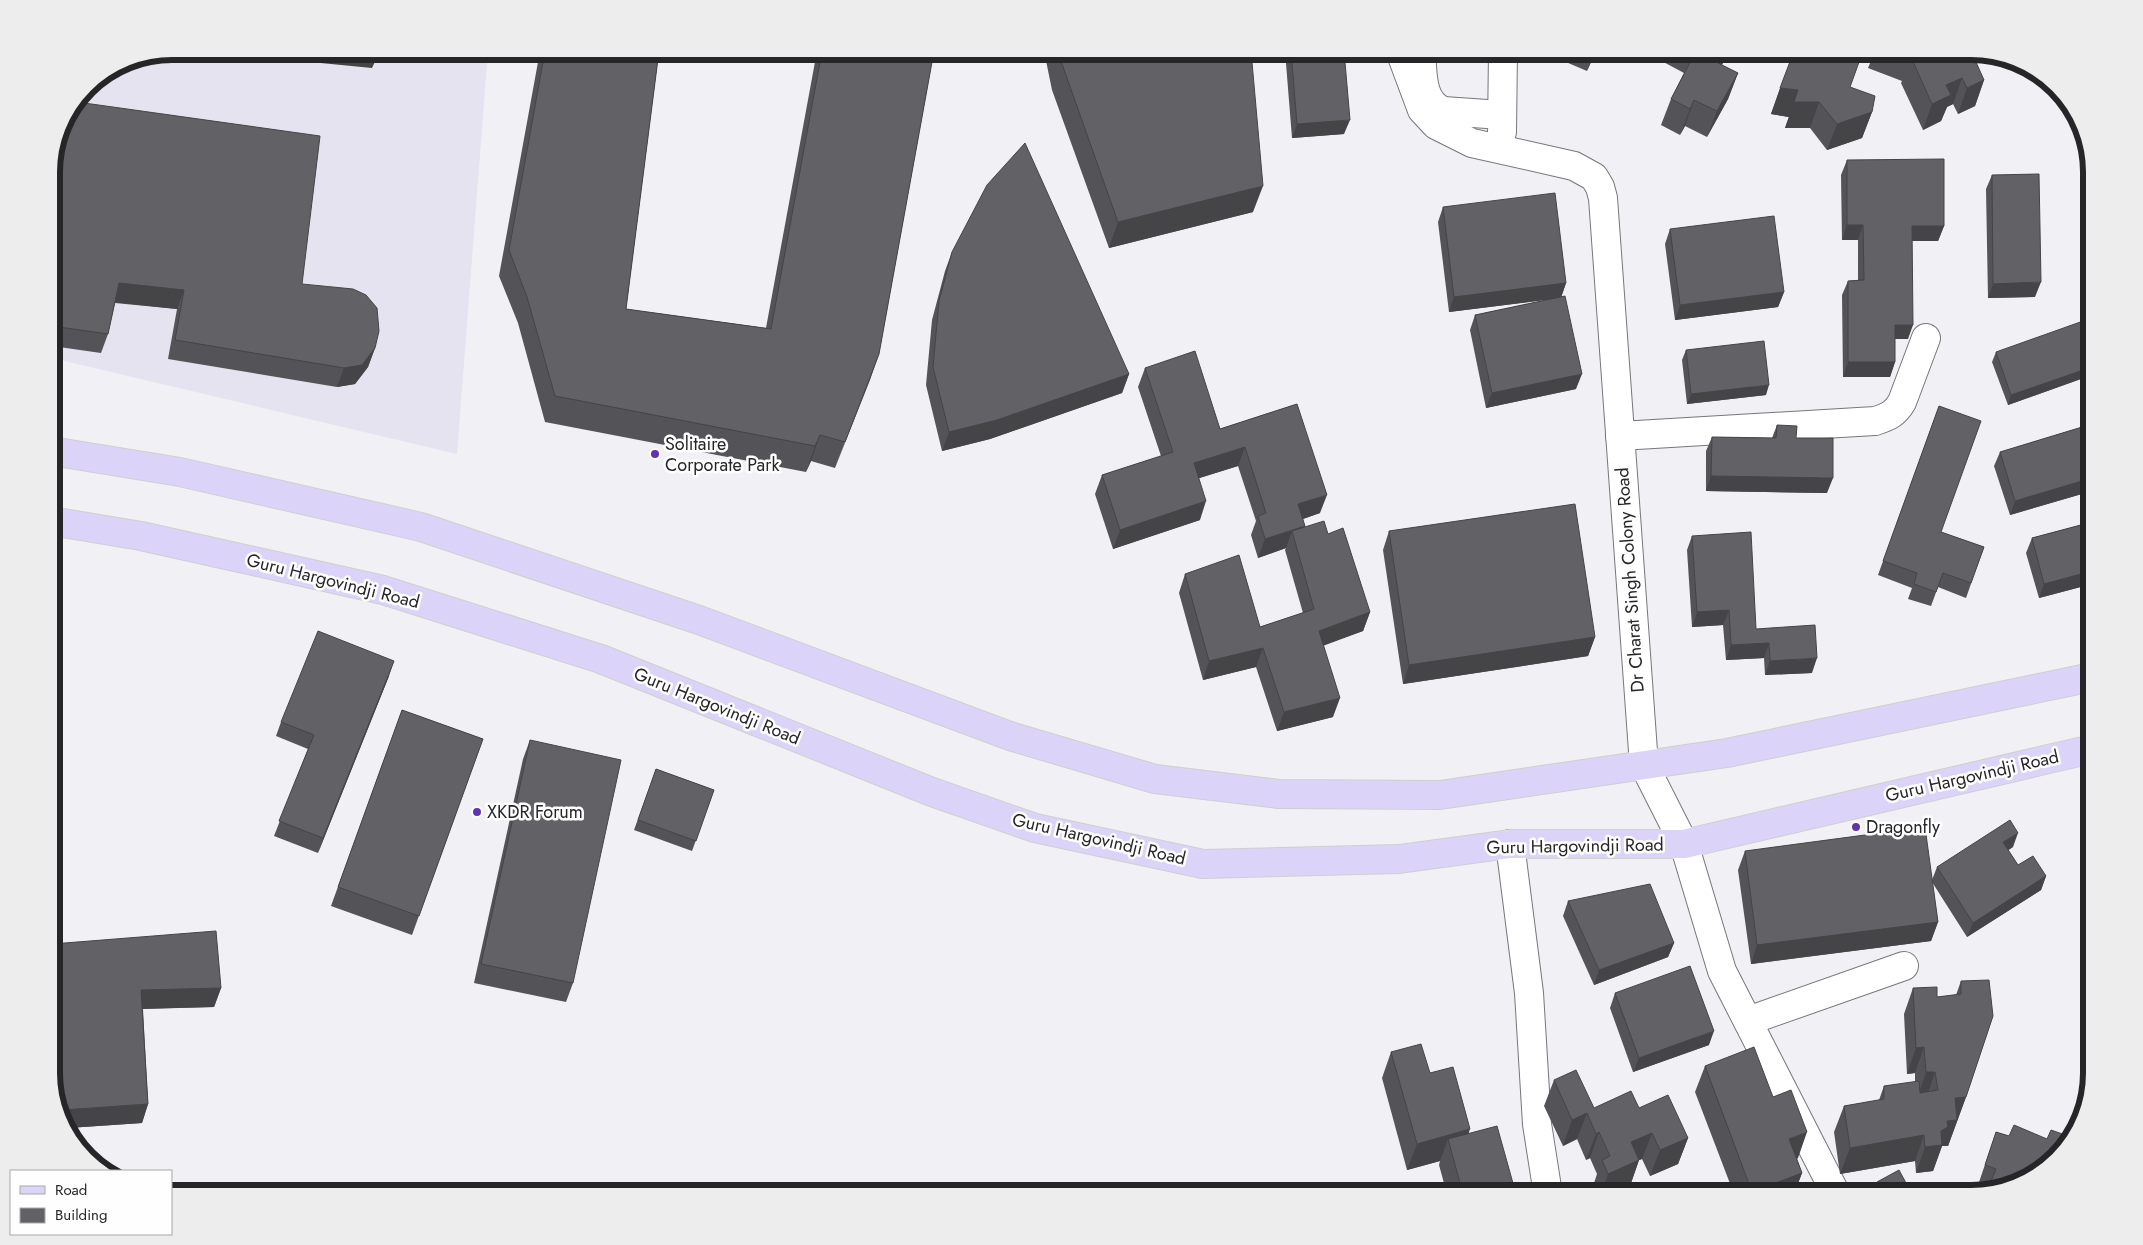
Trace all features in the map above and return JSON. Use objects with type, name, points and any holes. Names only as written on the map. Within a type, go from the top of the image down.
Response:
[{"type":"main road","points":[[60,452],[180,472],[421,526],[699,620],[1010,736],[1155,779],[1279,794],[1440,795],[1727,753],[2083,679]]},
{"type":"main road","name":"Guru Hargovindji Road","points":[[60,522],[142,536],[383,590],[601,659],[932,792],[1035,828],[1203,864],[1400,860],[1510,844],[1684,844],[2083,751]]},
{"type":"street","name":"Dr Charat Singh Colony Road","points":[[1403,60],[1422,110],[1436,125],[1472,143],[1574,166],[1594,177],[1600,187],[1603,198],[1644,765],[1684,844],[1722,971],[1831,1185]]},
{"type":"street","points":[[1422,60],[1424,88],[1436,108],[1443,111],[1502,115]]},
{"type":"street","points":[[1501,149],[1503,60]]},
{"type":"street","points":[[1620,436],[1875,421],[1887,418],[1897,411],[1902,402],[1926,338]]},
{"type":"street","points":[[1510,844],[1529,993],[1537,1124],[1547,1185]]},
{"type":"street","points":[[1748,1021],[1904,966]]},
{"type":"shaded area","points":[[487,60],[457,454],[60,360],[60,165],[69,129],[75,116],[88,98],[104,83],[123,72],[136,66],[158,61]]},
{"type":"building","points":[[543,60],[658,60],[626,309],[771,329],[820,60],[932,60],[879,354],[845,442],[820,435],[815,446],[555,396],[527,297],[509,250]]},
{"type":"building","points":[[1061,60],[1252,60],[1263,186],[1118,222]]},
{"type":"building","points":[[1292,60],[1345,60],[1350,120],[1297,124]]},
{"type":"building","points":[[1691,60],[1720,60],[1718,63],[1738,73],[1717,111],[1694,100],[1690,109],[1671,99]]},
{"type":"building","points":[[1791,60],[1860,60],[1850,87],[1875,96],[1872,112],[1837,124],[1819,102],[1794,102],[1798,90],[1780,88]]},
{"type":"building","points":[[1912,60],[1975,60],[1984,80],[1967,88],[1962,78],[1946,85],[1951,95],[1932,104]]},
{"type":"building","points":[[84,103],[320,136],[302,284],[353,289],[366,295],[377,308],[379,331],[375,348],[362,365],[344,368],[175,340],[184,290],[119,283],[108,334],[60,327],[60,165],[69,129]]},
{"type":"building","points":[[1025,143],[1129,374],[997,420],[949,432],[933,367],[939,301],[952,252],[987,185]]},
{"type":"building","points":[[1944,159],[1944,226],[1912,226],[1913,325],[1895,325],[1895,362],[1848,362],[1848,281],[1864,280],[1863,225],[1847,225],[1847,160]]},
{"type":"building","points":[[2039,174],[2041,282],[1993,284],[1992,175]]},
{"type":"building","points":[[1555,193],[1566,283],[1454,297],[1443,207]]},
{"type":"building","points":[[1774,216],[1784,292],[1680,305],[1670,229]]},
{"type":"building","points":[[1565,296],[1582,374],[1492,393],[1475,315]]},
{"type":"building","points":[[2083,321],[2083,370],[2011,395],[1996,352]]},
{"type":"building","points":[[1764,341],[1769,385],[1691,394],[1686,350]]},
{"type":"building","points":[[1195,351],[1220,429],[1297,404],[1327,495],[1298,504],[1305,526],[1265,539],[1258,516],[1266,513],[1245,447],[1194,463],[1206,501],[1120,530],[1102,475],[1173,452],[1145,368]]},
{"type":"building","points":[[1939,406],[1981,421],[1941,532],[1984,547],[1971,583],[1943,573],[1936,592],[1914,584],[1917,573],[1883,561]]},
{"type":"building","points":[[1777,425],[1797,426],[1796,438],[1833,438],[1833,478],[1711,476],[1712,437],[1776,438]]},
{"type":"building","points":[[2083,427],[2083,481],[2015,501],[2000,452]]},
{"type":"building","points":[[1575,504],[1595,637],[1409,665],[1389,531]]},
{"type":"building","points":[[1324,521],[1328,534],[1343,528],[1370,612],[1319,631],[1340,698],[1284,712],[1263,648],[1209,661],[1185,574],[1239,555],[1260,627],[1314,609],[1292,531]]},
{"type":"building","points":[[2083,524],[2083,573],[2044,584],[2032,538]]},
{"type":"building","points":[[1751,532],[1756,629],[1815,625],[1817,658],[1770,661],[1769,643],[1731,645],[1729,610],[1697,612],[1692,536]]},
{"type":"building","points":[[318,631],[394,661],[323,838],[279,821],[314,735],[281,722]]},
{"type":"building","points":[[402,710],[483,739],[419,916],[338,887]]},
{"type":"building","points":[[530,740],[621,760],[573,983],[481,964]]},
{"type":"building","points":[[656,769],[714,790],[696,841],[638,820]]},
{"type":"building","points":[[2010,820],[2018,833],[2003,842],[2018,865],[2033,856],[2046,876],[1973,923],[1937,867]]},
{"type":"building","points":[[1925,827],[1938,922],[1757,945],[1745,851]]},
{"type":"building","points":[[1650,884],[1674,943],[1599,970],[1568,901]]},
{"type":"building","points":[[216,931],[221,988],[141,990],[148,1104],[66,1110],[60,1080],[60,943]]},
{"type":"building","points":[[1690,966],[1714,1031],[1639,1058],[1615,993]]},
{"type":"building","points":[[1989,980],[1993,1016],[1966,1097],[1955,1098],[1957,1120],[1947,1121],[1948,1127],[1941,1131],[1942,1145],[1925,1147],[1924,1135],[1850,1148],[1844,1106],[1884,1099],[1884,1086],[1919,1081],[1920,1093],[1938,1090],[1935,1072],[1926,1072],[1924,1047],[1916,1048],[1913,988],[1937,987],[1937,997],[1961,994],[1961,981]]},
{"type":"building","points":[[1421,1044],[1430,1073],[1453,1067],[1470,1129],[1417,1144],[1391,1052]]},
{"type":"building","points":[[1754,1047],[1773,1097],[1791,1090],[1807,1132],[1789,1139],[1802,1173],[1770,1185],[1749,1185],[1705,1066]]},
{"type":"building","points":[[1576,1070],[1594,1108],[1631,1091],[1639,1108],[1668,1095],[1688,1138],[1660,1150],[1652,1133],[1631,1142],[1639,1160],[1608,1174],[1602,1160],[1610,1156],[1599,1132],[1596,1134],[1587,1113],[1572,1120],[1554,1080]]},
{"type":"building","points":[[2014,1125],[2047,1139],[2051,1130],[2064,1135],[2050,1152],[2027,1170],[2000,1181],[1991,1181],[1996,1169],[1985,1165],[1996,1132],[2009,1136]]},
{"type":"building","points":[[1497,1126],[1513,1185],[1461,1185],[1448,1139]]},
{"type":"building","points":[[1899,1170],[1907,1185],[1878,1185],[1877,1182]]},
{"type":"place","name":"Solitaire Corporate Park","points":[[655,454]]},
{"type":"place","name":"XKDR Forum","points":[[477,812]]},
{"type":"place","name":"Dragonfly","points":[[1856,827]]}]
